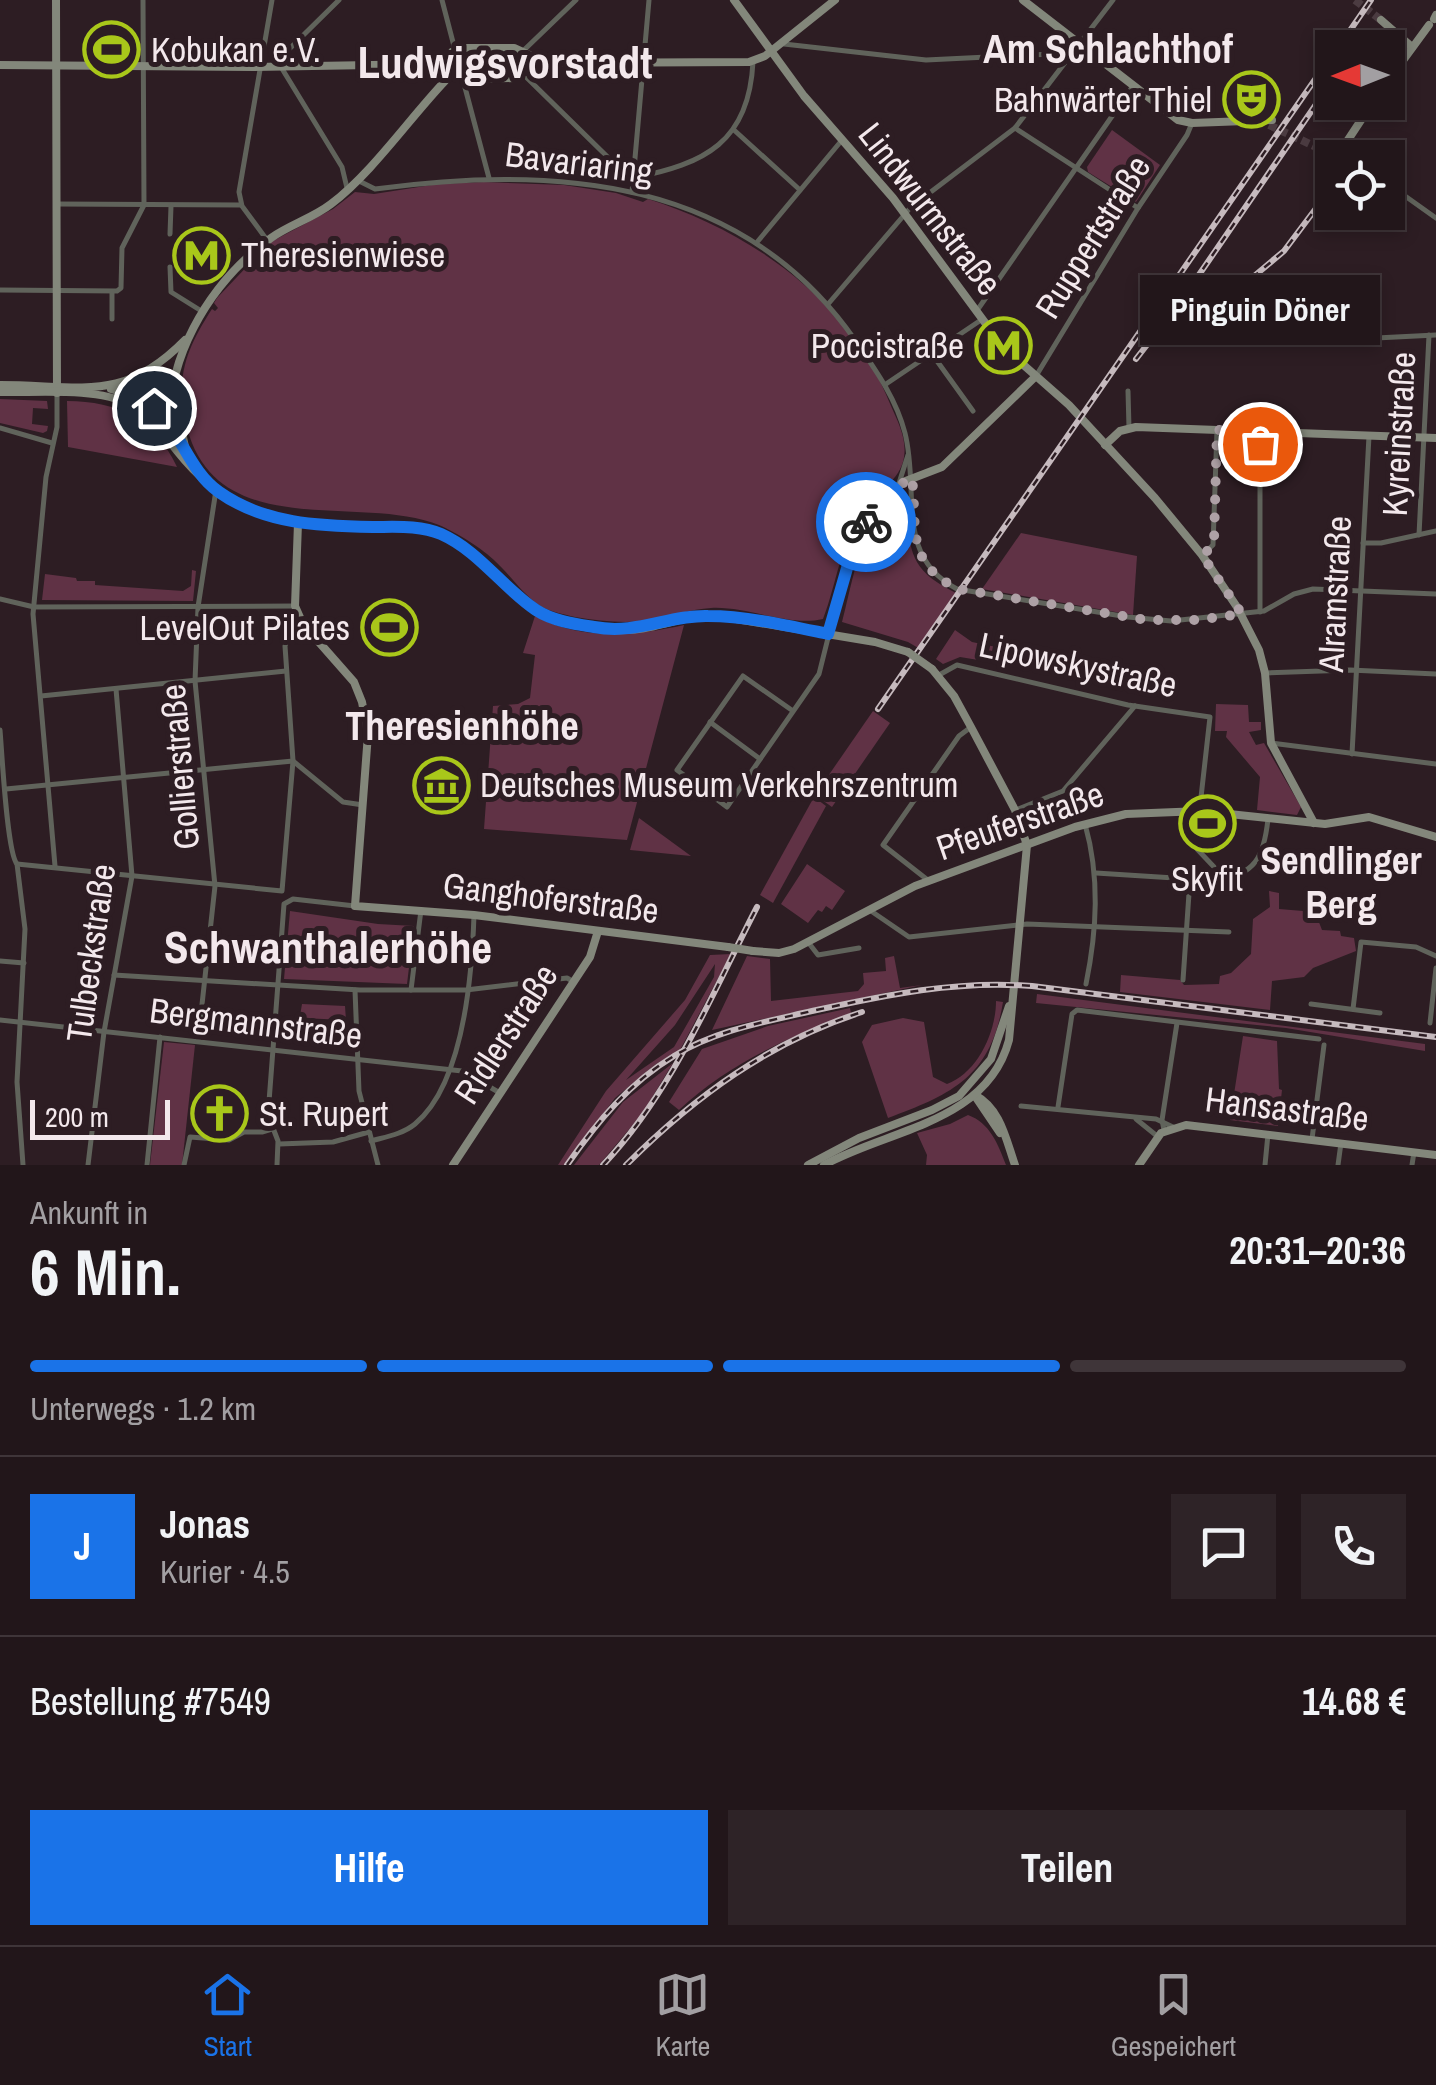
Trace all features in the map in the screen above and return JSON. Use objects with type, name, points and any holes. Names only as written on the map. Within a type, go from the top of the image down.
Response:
[{"type":"main road","points":[[56,0],[57,390]]},
{"type":"main road","name":"Lindwurmstraße","points":[[734,0],[842,140],[905,214],[1008,353],[1109,441],[1202,555],[1242,614],[1259,650],[1265,673],[1271,743],[1314,824]]},
{"type":"main road","points":[[431,64],[446,76],[460,79],[524,75],[548,63],[754,61],[835,0]]},
{"type":"main road","points":[[1023,0],[1172,116],[1192,123],[1267,122]]},
{"type":"main road","points":[[1381,20],[1412,47]]},
{"type":"main road","points":[[1405,57],[1433,20]]},
{"type":"main road","points":[[0,65],[431,64],[454,51],[514,48],[548,63]]},
{"type":"main road","points":[[171,443],[175,382],[189,336],[203,312],[236,270],[268,240],[329,206],[357,179],[446,76],[447,61],[454,51]]},
{"type":"main road","points":[[523,51],[524,75]]},
{"type":"main road","points":[[105,392],[146,372],[189,336]]},
{"type":"main road","points":[[828,634],[854,544],[868,518],[894,489],[948,462],[1035,377]]},
{"type":"main road","points":[[0,389],[105,392],[148,404],[174,423],[200,476]]},
{"type":"main road","points":[[105,392],[130,404],[155,424],[216,490],[252,510],[298,522],[414,528],[441,534],[481,561],[536,609],[554,618],[626,630],[707,616],[828,634],[908,652],[935,672],[971,727],[1015,810],[1026,845],[1011,1001],[995,1052],[972,1092],[949,1112],[878,1138],[824,1165]]},
{"type":"main road","points":[[155,424],[174,423]]},
{"type":"main road","points":[[1109,441],[1129,428],[1436,438]]},
{"type":"main road","points":[[298,522],[295,606],[303,624],[345,669],[362,702],[368,734],[354,906]]},
{"type":"main road","name":"Pfeuferstraße","points":[[869,908],[1026,845],[1126,814],[1201,811],[1314,824],[1369,817],[1436,837]]},
{"type":"main road","name":"Ganghoferstraße","points":[[354,906],[474,915],[779,953],[808,942],[869,908]]},
{"type":"main road","name":"Ridlerstraße","points":[[453,1165],[594,950],[598,931]]},
{"type":"main road","points":[[972,1092],[1015,1165]]},
{"type":"main road","points":[[808,1165],[859,1138],[972,1092]]},
{"type":"main road","name":"Hansastraße","points":[[1164,1128],[1206,1126],[1436,1155]]},
{"type":"main road","points":[[1139,1165],[1164,1128]]},
{"type":"street","points":[[0,290],[115,291],[122,286],[122,244],[144,204],[143,0]]},
{"type":"street","points":[[268,240],[241,204],[240,184],[272,0]]},
{"type":"street","points":[[339,0],[276,67],[342,168],[348,188]]},
{"type":"street","points":[[442,0],[454,51]]},
{"type":"street","points":[[523,51],[576,0]]},
{"type":"street","points":[[632,192],[648,0]]},
{"type":"street","points":[[829,303],[905,214],[1015,128],[1113,0]]},
{"type":"street","points":[[801,26],[800,38],[806,46]]},
{"type":"street","points":[[781,44],[926,60],[1054,54],[1066,60]]},
{"type":"street","points":[[524,75],[626,175],[634,178],[697,160],[734,130],[748,101],[754,61]]},
{"type":"street","points":[[460,79],[489,178]]},
{"type":"street","points":[[886,384],[979,316],[1134,86]]},
{"type":"street","name":"Ruppertstraße","points":[[1035,377],[1192,123]]},
{"type":"street","points":[[1015,128],[1138,208]]},
{"type":"street","points":[[734,130],[800,190]]},
{"type":"street","points":[[758,242],[842,140]]},
{"type":"street","name":"Bavariaring","points":[[357,179],[375,190],[489,178],[558,181],[632,192],[698,211],[758,242],[829,303],[886,384],[909,452],[914,540],[934,575],[958,589],[1147,620],[1197,620],[1260,612],[1309,590],[1436,594]]},
{"type":"street","points":[[1405,197],[1436,218]]},
{"type":"street","points":[[56,204],[241,204]]},
{"type":"street","points":[[170,206],[170,234]]},
{"type":"street","points":[[170,267],[170,290],[203,312]]},
{"type":"street","points":[[112,319],[115,291]]},
{"type":"street","points":[[1376,338],[1433,335]]},
{"type":"street","name":"Kyreinstraße","points":[[1419,535],[1433,335]]},
{"type":"street","points":[[932,354],[973,411]]},
{"type":"street","points":[[55,866],[34,607],[57,390]]},
{"type":"street","points":[[1128,391],[1129,428]]},
{"type":"street","points":[[0,428],[52,442]]},
{"type":"street","points":[[1202,555],[1214,541],[1217,430]]},
{"type":"street","points":[[1260,432],[1260,612]]},
{"type":"street","name":"Alramstraße","points":[[1352,754],[1369,436]]},
{"type":"street","points":[[909,452],[894,489],[914,502]]},
{"type":"street","name":"Gollierstraße","points":[[198,1041],[215,886],[195,680],[198,607],[216,490]]},
{"type":"street","points":[[1363,542],[1381,543],[1436,532]]},
{"type":"street","points":[[0,599],[34,607],[295,606]]},
{"type":"street","points":[[16,865],[55,866],[278,892],[284,887],[294,761],[286,641],[303,624]]},
{"type":"street","points":[[793,711],[743,676],[677,770],[727,807],[819,674],[828,634]]},
{"type":"street","name":"Lipowskystraße","points":[[935,672],[956,665],[1135,706],[1210,718],[1201,811]]},
{"type":"street","points":[[1265,673],[1356,670],[1436,674]]},
{"type":"street","points":[[40,696],[286,671]]},
{"type":"street","name":"Tulbeckstraße","points":[[88,1165],[104,1032],[132,876],[116,688]]},
{"type":"street","points":[[1015,810],[1063,791],[1135,706]]},
{"type":"street","points":[[710,722],[760,759]]},
{"type":"street","points":[[929,881],[883,845],[959,736],[971,727]]},
{"type":"street","points":[[0,730],[6,789],[3,822],[24,912],[17,1082],[23,1165]]},
{"type":"street","points":[[1271,743],[1436,764]]},
{"type":"street","points":[[6,789],[294,761],[343,802],[363,805]]},
{"type":"street","points":[[1201,811],[1197,850],[1215,868],[1214,880],[1252,867],[1265,846],[1268,819]]},
{"type":"street","points":[[1085,824],[1096,873],[1086,984]]},
{"type":"street","points":[[1096,873],[1190,879],[1184,980]]},
{"type":"street","name":"Ganghoferstraße","points":[[278,986],[286,902],[293,899],[354,906]]},
{"type":"street","points":[[869,908],[910,937],[1020,924],[1229,932]]},
{"type":"street","points":[[410,990],[421,910]]},
{"type":"street","points":[[371,1141],[415,1124],[436,1097],[464,1015],[474,915]]},
{"type":"street","name":"Ganghoferstraße","points":[[808,942],[818,954],[858,948]]},
{"type":"street","points":[[1353,1009],[1361,942],[1424,950],[1436,956]]},
{"type":"street","points":[[0,961],[24,963]]},
{"type":"street","points":[[1430,1023],[1436,968]]},
{"type":"street","points":[[114,975],[355,990],[466,990],[567,978],[574,982]]},
{"type":"street","points":[[277,1165],[278,1144],[268,1114],[278,986]]},
{"type":"street","points":[[355,990],[358,1090],[378,1165]]},
{"type":"street","points":[[1311,1004],[1380,1013]]},
{"type":"street","points":[[1058,1107],[1073,1011],[1177,1022],[1321,1042],[1312,1139]]},
{"type":"street","name":"Bergmannstraße","points":[[0,1020],[462,1071],[500,1093]]},
{"type":"street","points":[[1164,1128],[1177,1022]]},
{"type":"street","points":[[146,1165],[160,1037]]},
{"type":"street","name":"Hansastraße","points":[[1022,1106],[1134,1117],[1164,1128]]},
{"type":"street","name":"Hansastraße","points":[[1134,1117],[1164,1128]]},
{"type":"street","points":[[184,1165],[190,1137],[229,1140],[244,1132],[272,1129]]},
{"type":"street","points":[[278,1144],[334,1142],[369,1132]]},
{"type":"street","points":[[1265,1165],[1268,1134]]},
{"type":"street","points":[[1338,1165],[1341,1143]]},
{"type":"street","points":[[1412,1165],[1414,1152]]},
{"type":"shaded area","points":[[1112,130],[1160,165],[1136,202],[1088,172],[1087,167]]},
{"type":"shaded area","name":"Theresienwiese","points":[[438,184],[564,185],[616,193],[643,202],[648,199],[687,213],[760,251],[824,303],[850,334],[873,368],[896,418],[905,450],[898,473],[855,524],[823,619],[796,620],[725,608],[632,622],[561,614],[539,605],[484,551],[439,525],[407,516],[295,508],[260,501],[228,488],[203,464],[183,411],[182,380],[189,352],[212,309],[218,308],[214,303],[217,298],[258,255],[273,249],[269,243],[333,209],[355,192],[374,194]]},
{"type":"shaded area","points":[[0,399],[47,401],[48,409],[33,408],[32,424],[48,426],[47,431],[0,423]]},
{"type":"shaded area","points":[[67,401],[103,405],[133,416],[158,437],[177,467],[68,447]]},
{"type":"shaded area","points":[[903,498],[909,501],[914,557],[929,576],[956,593],[920,649],[842,622],[868,533],[889,505]]},
{"type":"shaded area","points":[[1021,533],[1137,556],[1133,615],[982,589]]},
{"type":"shaded area","points":[[192,570],[196,571],[193,601],[42,600],[45,574],[95,581],[95,585],[183,591],[191,586]]},
{"type":"shaded area","points":[[535,616],[590,633],[646,632],[684,625],[627,840],[484,829],[493,706],[518,704],[530,698],[535,655],[523,653]]},
{"type":"shaded area","points":[[955,630],[972,642],[1030,654],[1027,668],[960,657],[943,664],[936,659]]},
{"type":"shaded area","points":[[1216,704],[1248,705],[1249,722],[1261,722],[1261,730],[1249,732],[1256,745],[1264,743],[1301,807],[1297,815],[1257,810],[1260,777],[1226,737],[1227,731],[1215,731]]},
{"type":"shaded area","points":[[873,711],[890,723],[832,807],[815,795]]},
{"type":"shaded area","points":[[814,797],[826,806],[773,903],[760,895]]},
{"type":"shaded area","points":[[639,818],[691,856],[630,850]]},
{"type":"shaded area","points":[[807,864],[845,891],[832,910],[826,906],[822,912],[818,910],[808,923],[781,904]]},
{"type":"shaded area","points":[[1269,891],[1279,893],[1279,909],[1315,912],[1322,930],[1340,931],[1341,936],[1354,938],[1356,951],[1313,968],[1304,977],[1272,981],[1270,1010],[1120,992],[1121,975],[1180,980],[1184,985],[1219,984],[1220,976],[1231,973],[1251,954],[1253,919],[1270,907]]},
{"type":"shaded area","points":[[290,911],[414,926],[407,984],[284,979]]},
{"type":"shaded area","points":[[731,954],[680,1050],[615,1098],[565,1165],[558,1165],[606,1091],[685,1000],[710,955]],"holes":[[[715,964],[714,977],[674,1047],[626,1080],[675,1025]]]},
{"type":"shaded area","points":[[747,956],[770,959],[771,1001],[858,991],[864,984],[863,973],[886,971],[885,958],[894,956],[900,988],[922,985],[712,1030]]},
{"type":"shaded area","points":[[1037,994],[1425,1044],[1425,1051],[1286,1028],[1036,1003]]},
{"type":"shaded area","points":[[996,1001],[1003,1002],[997,1027],[978,1065],[950,1090],[888,1118],[862,1042],[872,1025],[903,1018],[924,1022],[933,1077],[947,1084],[967,1071],[983,1050],[993,1026]]},
{"type":"shaded area","points":[[302,1004],[345,1006],[346,1020],[301,1018],[302,1029],[345,1033],[346,1043],[298,1037],[299,1029],[291,1028],[292,1021],[299,1022]]},
{"type":"shaded area","points":[[850,1008],[851,1013],[739,1065],[679,1110],[669,1102],[702,1049],[768,1026]]},
{"type":"shaded area","points":[[1243,1036],[1277,1041],[1282,1090],[1278,1126],[1230,1120]]},
{"type":"shaded area","points":[[164,1042],[195,1045],[182,1165],[150,1165]]},
{"type":"shaded area","points":[[673,1063],[642,1114],[599,1165],[574,1165],[623,1102]]},
{"type":"shaded area","points":[[968,1115],[988,1129],[1006,1165],[926,1165],[927,1155],[917,1133]]},
{"type":"tunnel","points":[[1355,0],[1381,20]]},
{"type":"tunnel","points":[[1269,125],[1315,146]]},
{"type":"railway","points":[[1350,30],[1371,0]]},
{"type":"railway","points":[[878,709],[1315,79]]},
{"type":"railway","points":[[1136,359],[1181,301],[1315,106]]},
{"type":"railway","points":[[1203,319],[1284,251],[1315,210]]},
{"type":"railway","points":[[603,1165],[628,1137],[670,1075],[757,907]]},
{"type":"railway","points":[[567,1165],[628,1091],[690,1047],[759,1023],[921,990],[976,985],[1032,986],[1436,1037]]},
{"type":"railway","points":[[626,1165],[678,1117],[735,1074],[795,1039],[862,1012]]},
{"type":"way so far","points":[[866,522],[882,501],[912,478],[916,547],[934,575],[958,589],[1147,620],[1197,620],[1242,614],[1202,555],[1214,541],[1217,430],[1260,432],[1260,444]]},
{"type":"place","name":"Kobukan e.V.","points":[[112,50]]},
{"type":"place","name":"Bahnwärter Thiel","points":[[1251,100]]},
{"type":"place","name":"Theresienwiese","points":[[202,255]]},
{"type":"place","name":"Poccistraße","points":[[1003,346]]},
{"type":"place","name":"Pinguin Döner","points":[[1260,444]]},
{"type":"place","name":"LevelOut Pilates","points":[[389,628]]},
{"type":"place","name":"Deutsches Museum Verkehrszentrum","points":[[441,785]]},
{"type":"place","name":"Skyfit","points":[[1207,823]]},
{"type":"place","name":"St. Rupert","points":[[220,1114]]},
{"type":"district","name":"Am Schlachthof","points":[[1108,49]]},
{"type":"district","name":"Ludwigsvorstadt","points":[[505,62]]},
{"type":"district","name":"Theresienhöhe","points":[[462,726]]},
{"type":"district","name":"Sendlinger Berg","points":[[1341,883]]},
{"type":"district","name":"Schwanthalerhöhe","points":[[328,947]]},
{"type":"route","points":[[154,408],[166,420],[200,476],[238,504],[308,524],[403,527],[441,534],[481,561],[536,609],[554,618],[598,628],[646,628],[707,616],[828,634],[847,564],[866,522]]}]
